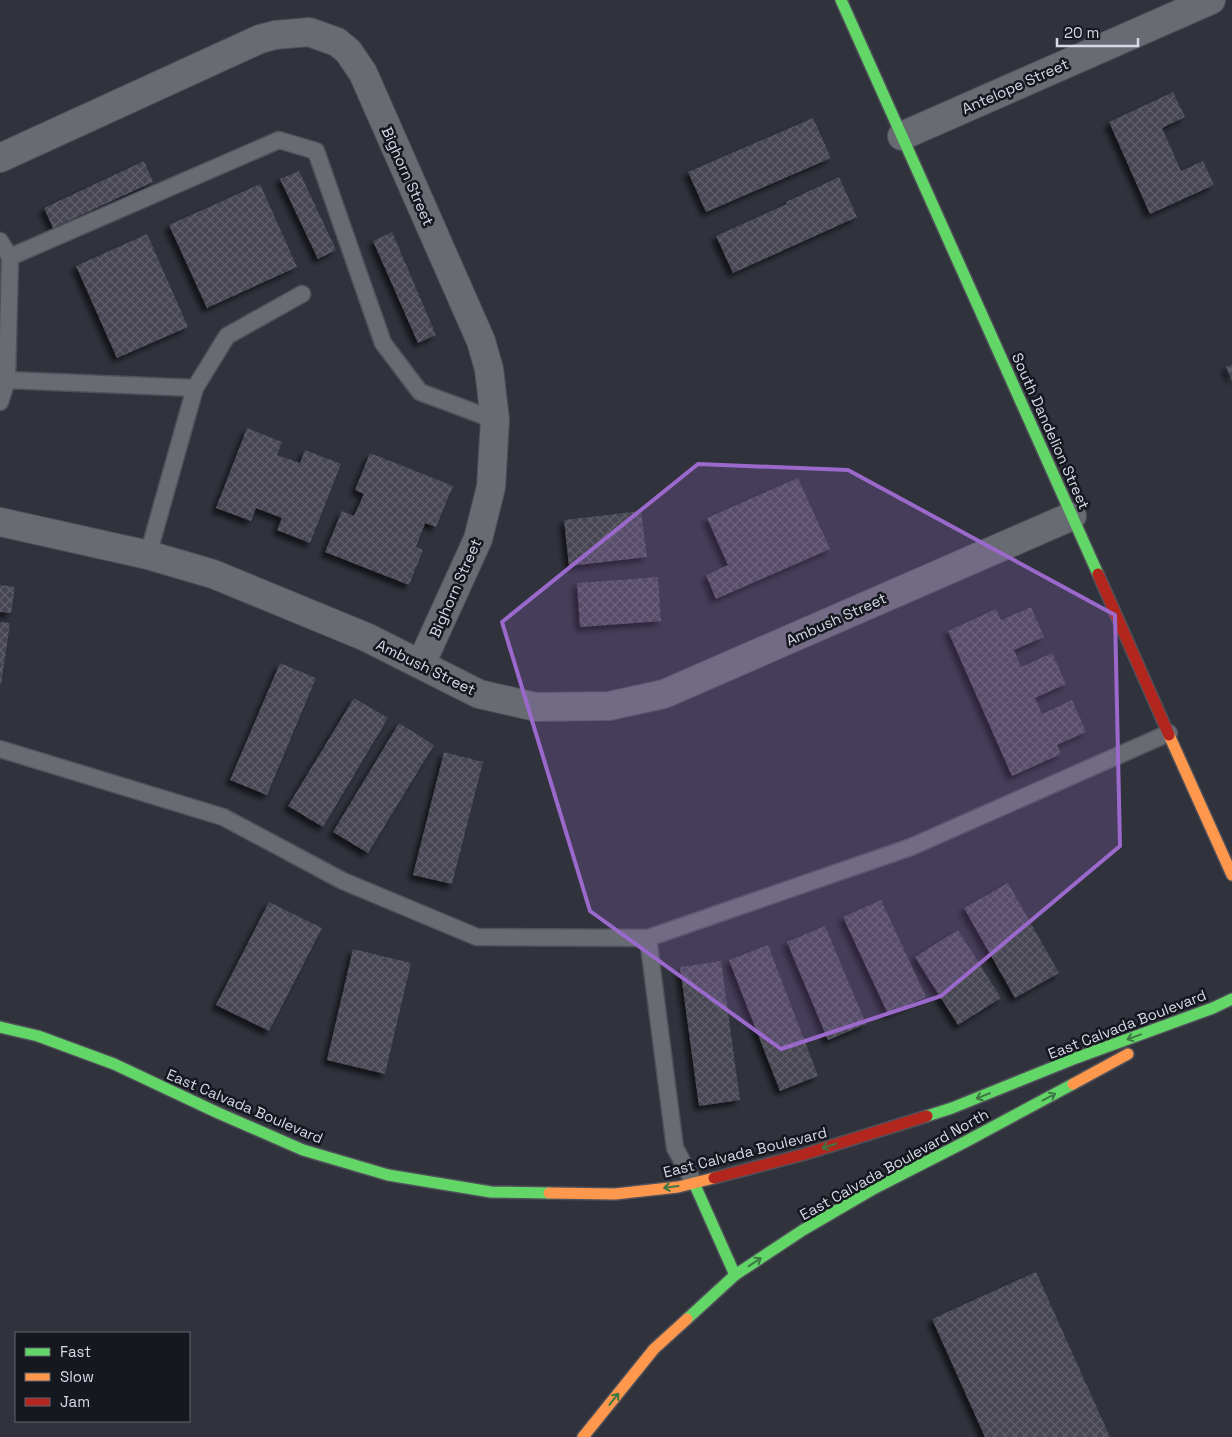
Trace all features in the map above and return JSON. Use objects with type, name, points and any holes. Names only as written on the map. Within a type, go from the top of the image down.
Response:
[{"type":"main road","name":"South Dandelion Street","points":[[841,0],[1232,875]]},
{"type":"main road","name":"East Calvada Boulevard","points":[[0,1027],[38,1036],[114,1064],[303,1150],[388,1175],[491,1192],[614,1194],[694,1183],[805,1154],[952,1108],[1076,1058],[1213,1008],[1232,999]]},
{"type":"main road","name":"East Calvada Boulevard North","points":[[583,1437],[654,1350],[735,1275],[803,1230],[875,1188],[965,1142],[1213,1008]]},
{"type":"main road","points":[[694,1183],[735,1275]]},
{"type":"street","name":"Antelope Street","points":[[902,136],[1211,0]]},
{"type":"street","name":"Bighorn Street","points":[[0,158],[260,39],[275,35],[309,32],[337,42],[348,51],[363,73],[481,341],[489,369],[495,420],[491,487],[478,539],[421,664]]},
{"type":"street","name":"Ambush Street","points":[[0,522],[148,555],[213,574],[366,637],[479,694],[536,707],[608,706],[664,694],[1072,516]]},
{"type":"lane","points":[[10,257],[279,140],[316,151],[384,343],[420,392],[495,420]]},
{"type":"lane","points":[[0,241],[10,257],[7,380],[0,402]]},
{"type":"lane","points":[[148,555],[195,388],[227,336],[302,294]]},
{"type":"lane","points":[[7,380],[195,388]]},
{"type":"lane","points":[[0,749],[223,817],[343,881],[477,937],[648,938],[910,847],[1169,733]]},
{"type":"lane","points":[[648,938],[674,1148],[694,1183]]},
{"type":"highlighted area","points":[[698,464],[848,470],[1115,615],[1120,846],[941,996],[781,1049],[590,911],[502,622]]},
{"type":"building","points":[[1173,92],[1185,117],[1162,128],[1181,171],[1203,161],[1214,185],[1150,214],[1109,122]]},
{"type":"building","points":[[813,118],[831,158],[706,212],[688,172]]},
{"type":"building","points":[[144,161],[153,182],[53,228],[44,208]]},
{"type":"building","points":[[299,171],[336,250],[318,259],[280,179]]},
{"type":"building","points":[[839,177],[857,217],[733,273],[716,236],[787,204],[786,202]]},
{"type":"building","points":[[260,184],[297,267],[207,308],[169,225]]},
{"type":"building","points":[[392,232],[436,335],[418,343],[373,241]]},
{"type":"building","points":[[147,234],[188,327],[117,358],[76,266]]},
{"type":"building","points":[[1232,365],[1232,381],[1226,367]]},
{"type":"building","points":[[247,428],[282,442],[277,455],[300,463],[305,450],[341,464],[310,543],[277,530],[282,518],[256,508],[251,521],[216,508]]},
{"type":"building","points":[[370,453],[453,486],[436,527],[425,523],[416,547],[423,550],[409,585],[325,552],[342,511],[354,516],[364,494],[355,490]]},
{"type":"building","points":[[798,478],[830,549],[716,599],[706,575],[728,565],[707,518]]},
{"type":"building","points":[[641,511],[647,557],[569,566],[564,520]]},
{"type":"building","points":[[658,577],[661,621],[580,627],[577,583]]},
{"type":"building","points":[[0,585],[15,587],[11,613],[0,612]]},
{"type":"building","points":[[1031,607],[1044,637],[1014,650],[1021,667],[1052,653],[1066,684],[1035,698],[1042,714],[1072,700],[1086,732],[1057,745],[1061,754],[1012,776],[948,631],[996,609],[1001,620]]},
{"type":"building","points":[[0,622],[10,623],[1,685],[0,684]]},
{"type":"building","points":[[280,663],[316,678],[267,795],[230,780]]},
{"type":"building","points":[[354,698],[388,718],[323,827],[288,806]]},
{"type":"building","points":[[399,723],[434,745],[368,853],[333,832]]},
{"type":"building","points":[[444,752],[483,762],[452,884],[413,875]]},
{"type":"building","points":[[1008,883],[1059,973],[1015,998],[964,908]]},
{"type":"building","points":[[881,900],[926,997],[888,1014],[843,917]]},
{"type":"building","points":[[269,902],[322,928],[269,1031],[216,1005]]},
{"type":"building","points":[[825,926],[866,1024],[828,1040],[787,942]]},
{"type":"building","points":[[958,930],[1001,998],[958,1025],[915,957]]},
{"type":"building","points":[[768,945],[818,1076],[780,1091],[729,960]]},
{"type":"building","points":[[353,949],[411,963],[385,1074],[327,1060]]},
{"type":"building","points":[[721,961],[740,1100],[699,1106],[680,967]]},
{"type":"building","points":[[1036,1272],[1110,1437],[985,1437],[932,1319]]},
{"type":"traffic: fast","points":[[841,0],[1098,574]]},
{"type":"traffic: fast","points":[[927,1116],[952,1108],[1076,1058],[1213,1008],[1232,999]]},
{"type":"traffic: fast","points":[[0,1027],[38,1036],[114,1064],[303,1150],[388,1175],[491,1192],[549,1193]]},
{"type":"traffic: fast","points":[[687,1319],[735,1275],[803,1230],[875,1188],[1073,1084]]},
{"type":"traffic: fast","points":[[694,1183],[735,1275]]},
{"type":"traffic: slow","points":[[1169,735],[1232,875]]},
{"type":"traffic: slow","points":[[1073,1084],[1128,1054]]},
{"type":"traffic: slow","points":[[549,1193],[615,1194],[678,1187],[714,1178]]},
{"type":"traffic: slow","points":[[583,1437],[654,1349],[687,1319]]},
{"type":"traffic: jam","points":[[1098,574],[1169,735]]},
{"type":"traffic: jam","points":[[714,1178],[805,1154],[927,1116]]}]
